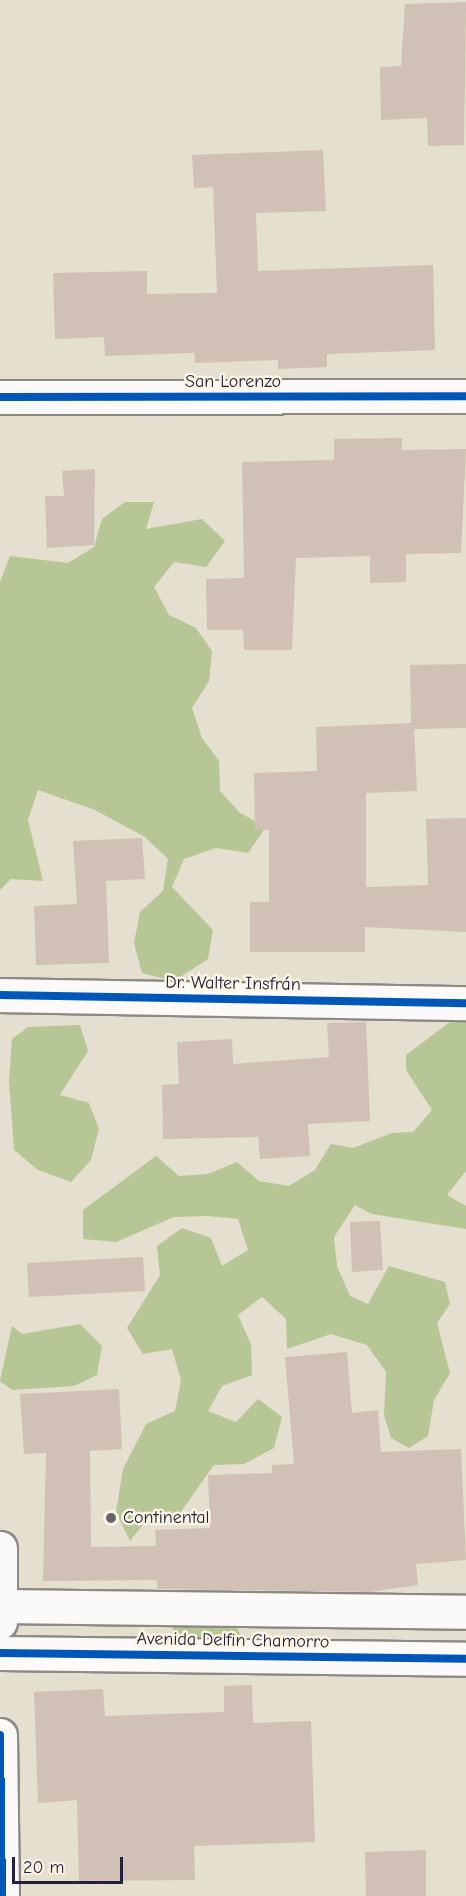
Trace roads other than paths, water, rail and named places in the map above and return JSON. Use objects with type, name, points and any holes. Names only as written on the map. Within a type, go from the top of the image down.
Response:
[{"type":"street","name":"San Lorenzo","points":[[0,397],[466,396]]},
{"type":"street","name":"Dr. Walter Insfrán","points":[[0,995],[466,1003]]},
{"type":"street","points":[[0,1548],[0,1622]]},
{"type":"street","name":"Avenida Delfin Chamorro","points":[[0,1606],[466,1612]]},
{"type":"street","name":"Avenida Delfin Chamorro","points":[[0,1653],[466,1659]]},
{"type":"street","points":[[0,1735],[2,1896]]},
{"type":"place","name":"Continental","points":[[111,1518]]}]
